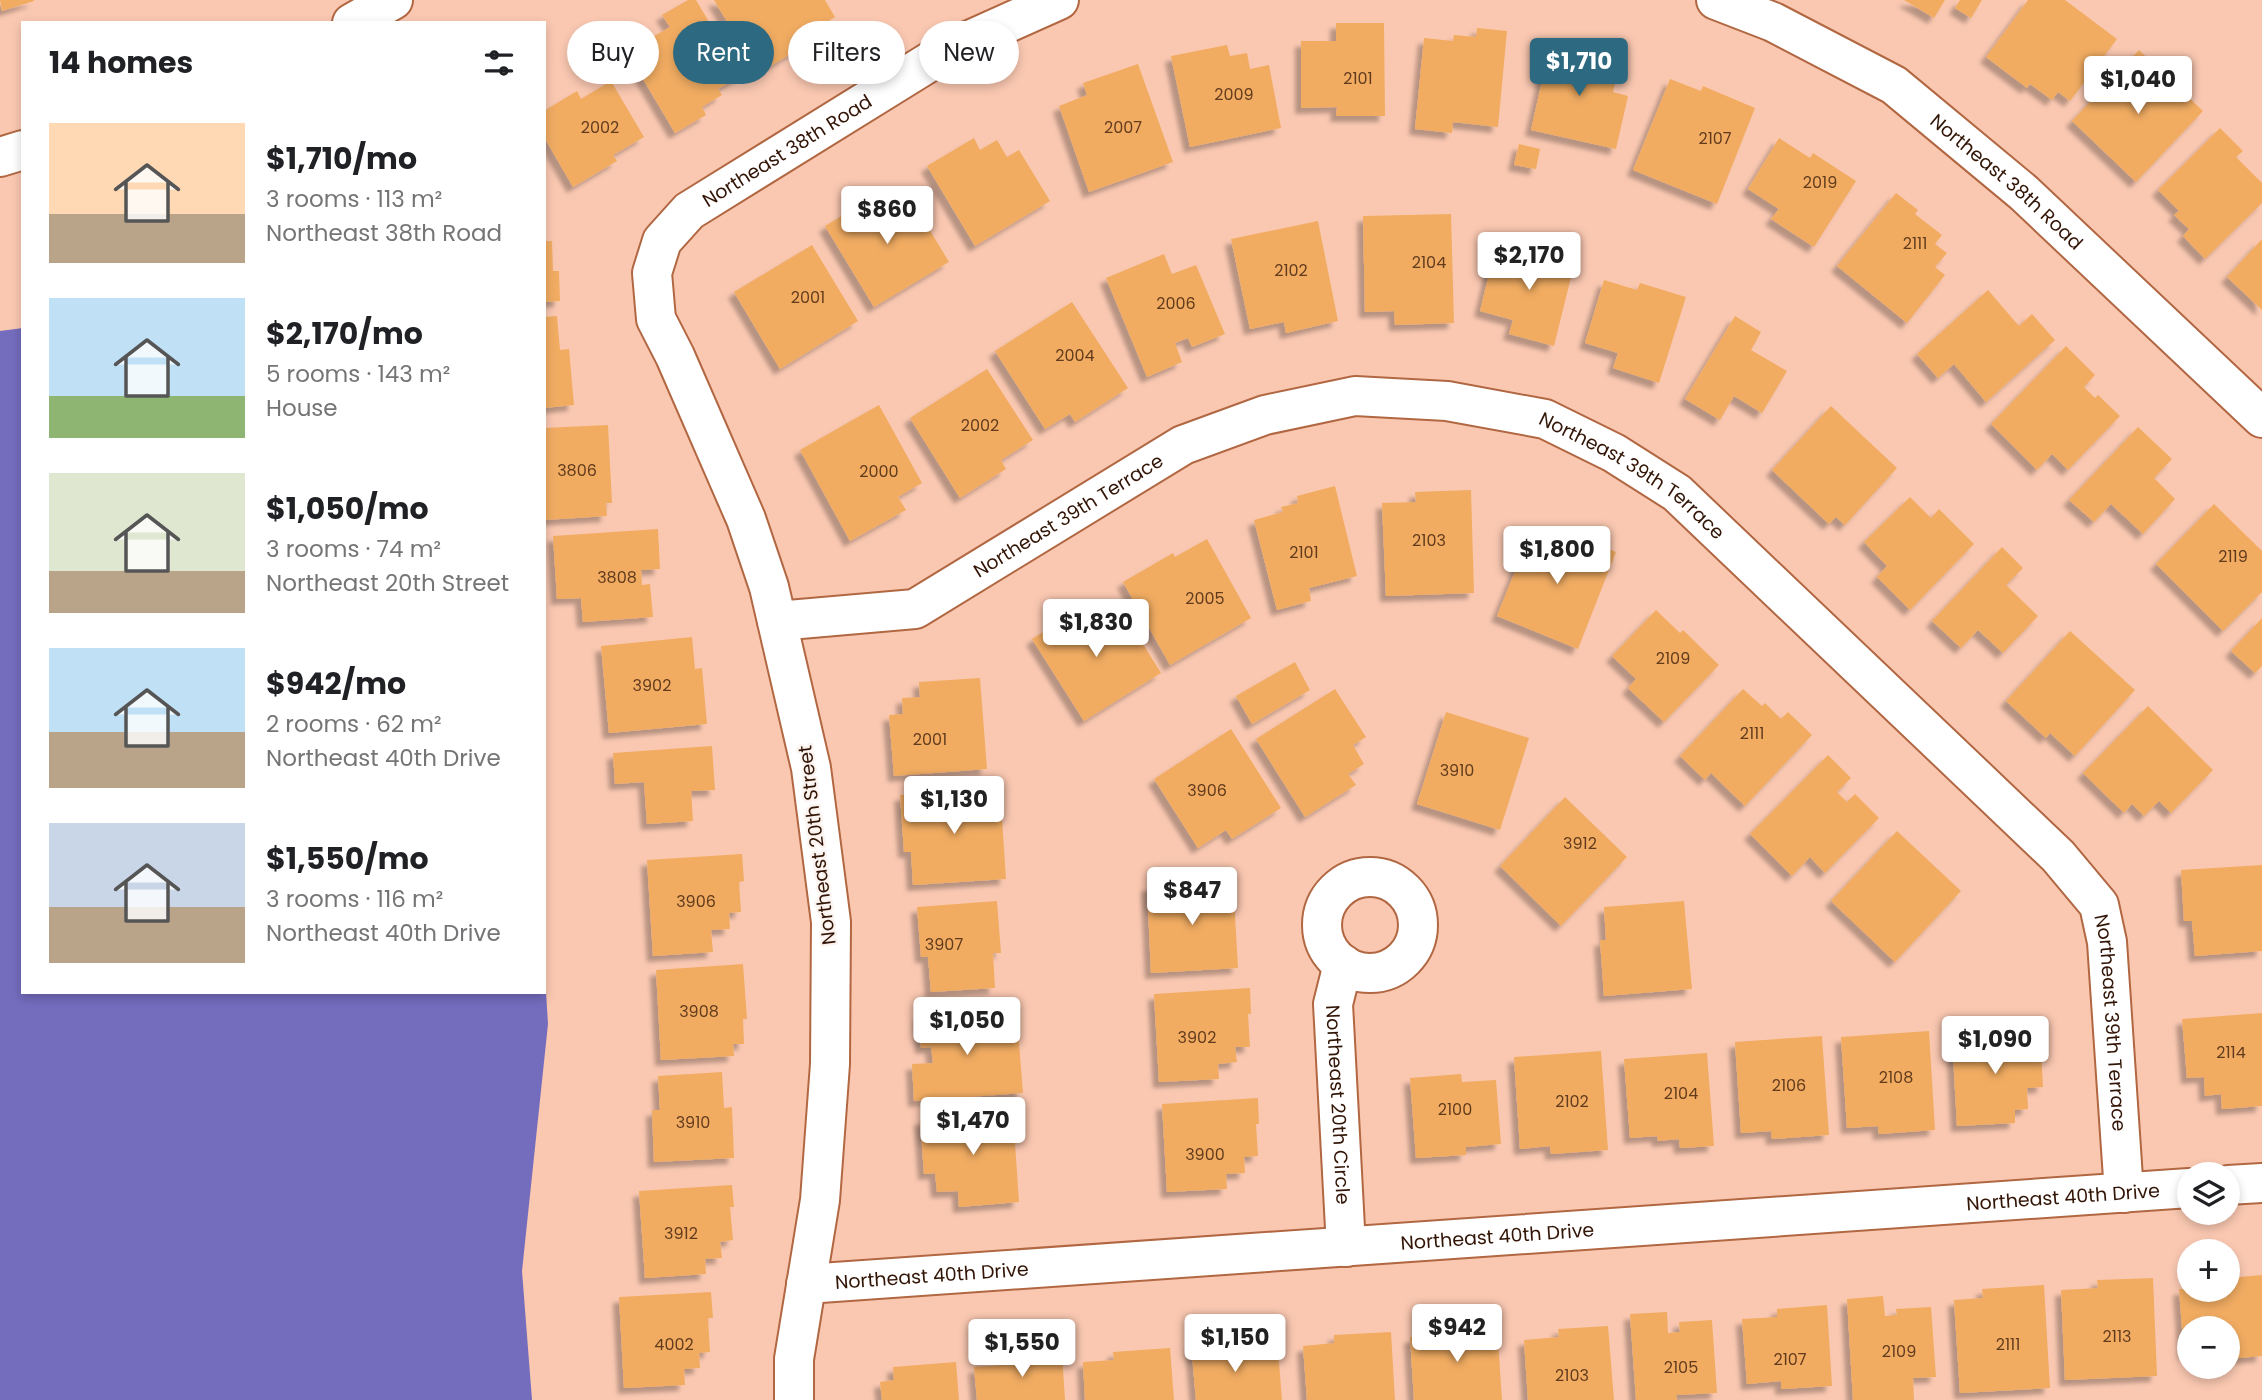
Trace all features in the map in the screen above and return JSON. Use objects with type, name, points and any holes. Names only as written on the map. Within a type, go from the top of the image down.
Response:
[{"type":"street","points":[[356,21],[393,0]]},
{"type":"street","name":"Northeast 38th Road","points":[[652,273],[662,242],[689,211],[952,48],[1059,0]]},
{"type":"street","name":"Northeast 38th Road","points":[[1716,0],[1773,22],[1894,85],[2024,193],[2262,418]]},
{"type":"street","points":[[0,157],[21,151]]},
{"type":"street","name":"Northeast 20th Street","points":[[652,273],[656,319],[675,356],[746,519],[769,587],[811,768],[831,922],[830,1064],[820,1200],[794,1359],[794,1400]]},
{"type":"street","name":"Northeast 39th Terrace","points":[[777,621],[915,609],[1183,445],[1265,415],[1355,396],[1447,401],[1545,419],[1614,453],[1678,493],[2058,856],[2099,905],[2107,942],[2124,1193]]},
{"type":"street","name":"Northeast 20th Circle","points":[[1343,964],[1333,1004],[1346,1247]]},
{"type":"street","points":[[2240,1184],[2262,1183]]},
{"type":"street","name":"Northeast 40th Drive","points":[[806,1284],[2177,1189]]},
{"type":"shaded area","points":[[21,328],[21,994],[546,994],[546,992],[548,1024],[522,1271],[532,1400],[0,1400],[0,331]]},
{"type":"building","points":[[0,0],[34,0],[34,1],[2,11]]},
{"type":"building","points":[[688,0],[696,0],[708,21],[673,21],[673,84],[727,84],[718,89],[722,95],[702,107],[706,115],[675,133],[646,84],[659,84],[659,33],[670,27],[662,15]]},
{"type":"building","points":[[714,0],[825,0],[835,17],[828,21],[788,21],[788,56],[774,64],[774,21],[727,21]]},
{"type":"building","points":[[1904,0],[1945,0],[1934,18]]},
{"type":"building","points":[[1960,0],[1982,0],[1971,18],[1955,8]]},
{"type":"building","points":[[2028,0],[2065,0],[2117,39],[2070,101],[2058,92],[2052,100],[2030,84],[2027,88],[1986,57]]},
{"type":"building","points":[[1336,23],[1384,23],[1385,116],[1336,116],[1337,107],[1301,108],[1301,41],[1336,41]]},
{"type":"building","points":[[1477,28],[1507,31],[1498,127],[1453,122],[1452,133],[1415,129],[1424,38],[1453,41],[1454,35],[1476,37]]},
{"type":"building","points":[[1551,40],[1605,55],[1602,67],[1618,70],[1613,92],[1628,96],[1616,149],[1531,130]]},
{"type":"building","points":[[1227,45],[1230,56],[1247,53],[1250,69],[1269,65],[1281,128],[1190,147],[1171,56]]},
{"type":"building","points":[[2139,50],[2203,111],[2136,182],[2072,121]]},
{"type":"building","points":[[1138,64],[1173,162],[1089,192],[1059,106],[1087,95],[1083,83]]},
{"type":"building","points":[[1670,79],[1701,91],[1703,86],[1755,108],[1717,204],[1633,170]]},
{"type":"building","points":[[606,84],[613,84],[644,137],[613,155],[617,161],[573,187],[546,140],[546,110],[577,91],[581,99]]},
{"type":"building","points":[[2220,128],[2243,151],[2236,157],[2262,183],[2262,203],[2205,259],[2183,236],[2189,229],[2174,215],[2179,211],[2158,190]]},
{"type":"building","points":[[974,138],[980,150],[997,140],[1007,157],[1019,150],[1050,201],[975,246],[927,166]]},
{"type":"building","points":[[1779,138],[1810,158],[1813,153],[1856,181],[1814,247],[1771,219],[1779,209],[1748,189]]},
{"type":"building","points":[[1519,144],[1540,149],[1536,169],[1514,165]]},
{"type":"building","points":[[898,192],[901,199],[908,194],[949,262],[874,307],[825,226],[870,199],[875,206]]},
{"type":"building","points":[[1896,193],[1918,210],[1915,214],[1942,235],[1935,244],[1947,253],[1935,267],[1945,275],[1907,323],[1837,266]]},
{"type":"building","points":[[1451,214],[1454,323],[1395,325],[1394,311],[1365,312],[1363,216]]},
{"type":"building","points":[[1318,221],[1338,321],[1286,333],[1284,322],[1250,329],[1231,239]]},
{"type":"building","points":[[2262,239],[2262,310],[2227,277]]},
{"type":"building","points":[[546,241],[552,241],[553,271],[559,271],[560,301],[546,302]]},
{"type":"building","points":[[812,245],[858,321],[780,369],[734,292]]},
{"type":"building","points":[[1531,246],[1576,257],[1554,346],[1509,334],[1513,320],[1480,311],[1495,249],[1527,258]]},
{"type":"building","points":[[1164,254],[1172,274],[1196,265],[1225,334],[1192,347],[1188,338],[1175,343],[1182,362],[1147,377],[1106,278]]},
{"type":"building","points":[[1604,280],[1637,290],[1640,283],[1686,297],[1659,383],[1613,368],[1618,353],[1585,343]]},
{"type":"building","points":[[1988,290],[2019,326],[2032,314],[2055,340],[1986,402],[1954,364],[1938,378],[1917,354]]},
{"type":"building","points":[[1072,302],[1128,388],[1075,422],[1070,414],[1045,429],[995,351]]},
{"type":"building","points":[[557,316],[560,350],[569,349],[574,405],[546,408],[546,317]]},
{"type":"building","points":[[1735,316],[1761,332],[1751,350],[1787,371],[1762,413],[1734,396],[1720,420],[1685,399]]},
{"type":"building","points":[[2066,346],[2095,375],[2084,387],[2095,398],[2098,395],[2120,416],[2068,470],[2052,454],[2037,470],[1991,424]]},
{"type":"building","points":[[987,369],[1033,440],[1001,460],[1006,469],[960,498],[910,418]]},
{"type":"building","points":[[879,405],[922,483],[898,497],[906,510],[850,541],[800,450]]},
{"type":"building","points":[[1831,406],[1897,468],[1845,525],[1836,517],[1829,524],[1772,470]]},
{"type":"building","points":[[608,425],[612,503],[606,503],[607,516],[546,520],[546,428]]},
{"type":"building","points":[[2138,427],[2172,459],[2154,478],[2175,499],[2143,534],[2111,504],[2094,522],[2069,500]]},
{"type":"building","points":[[1335,486],[1357,576],[1309,588],[1311,601],[1277,610],[1254,520],[1283,512],[1281,507],[1298,503],[1297,496]]},
{"type":"building","points":[[1471,490],[1474,593],[1386,596],[1382,503],[1416,502],[1415,492]]},
{"type":"building","points":[[1910,497],[1931,518],[1939,509],[1974,544],[1910,610],[1877,577],[1887,566],[1864,542]]},
{"type":"building","points":[[2214,504],[2262,551],[2262,592],[2223,631],[2156,564]]},
{"type":"building","points":[[658,529],[660,569],[641,570],[642,585],[650,584],[653,617],[583,622],[581,598],[557,599],[553,536]]},
{"type":"building","points":[[1532,529],[1561,541],[1566,531],[1616,552],[1578,649],[1497,616]]},
{"type":"building","points":[[1207,539],[1251,618],[1170,665],[1123,582],[1173,553],[1175,557]]},
{"type":"building","points":[[2002,547],[2023,568],[2006,585],[2038,616],[2003,653],[1978,630],[1961,648],[1932,621]]},
{"type":"building","points":[[1108,607],[1117,621],[1125,615],[1161,673],[1084,721],[1032,639],[1082,608],[1090,619]]},
{"type":"building","points":[[1656,610],[1680,633],[1683,630],[1719,665],[1664,722],[1628,688],[1636,679],[1612,656]]},
{"type":"building","points":[[2262,618],[2262,666],[2255,673],[2231,651]]},
{"type":"building","points":[[2070,631],[2135,690],[2075,756],[2050,733],[2046,738],[2006,701]]},
{"type":"building","points":[[692,637],[695,669],[702,668],[707,724],[609,733],[601,646]]},
{"type":"building","points":[[1295,662],[1310,690],[1252,724],[1236,696]]},
{"type":"building","points":[[980,678],[987,769],[894,776],[889,715],[903,714],[902,698],[920,697],[919,682]]},
{"type":"building","points":[[1335,689],[1366,737],[1353,745],[1364,764],[1348,774],[1356,785],[1305,817],[1256,739]]},
{"type":"building","points":[[1743,689],[1762,706],[1765,703],[1781,719],[1788,712],[1812,735],[1745,806],[1711,773],[1705,780],[1680,756]]},
{"type":"building","points":[[2148,706],[2213,770],[2171,813],[2159,801],[2144,816],[2132,804],[2124,813],[2083,773]]},
{"type":"building","points":[[1446,712],[1529,738],[1500,830],[1417,804]]},
{"type":"building","points":[[1231,729],[1281,808],[1232,839],[1226,830],[1198,848],[1154,779]]},
{"type":"building","points":[[712,746],[715,790],[691,791],[693,821],[647,824],[644,782],[615,784],[613,753]]},
{"type":"building","points":[[1828,755],[1851,778],[1837,792],[1847,802],[1855,794],[1879,818],[1825,873],[1810,857],[1792,876],[1750,834]]},
{"type":"building","points":[[1000,788],[1006,879],[913,885],[911,852],[904,852],[900,795]]},
{"type":"building","points":[[1565,797],[1627,857],[1561,926],[1500,866]]},
{"type":"building","points":[[1897,831],[1961,891],[1895,962],[1831,901]]},
{"type":"building","points":[[742,854],[744,881],[739,882],[741,912],[729,913],[730,929],[711,930],[713,952],[653,956],[647,860]]},
{"type":"building","points":[[2262,865],[2262,951],[2195,956],[2192,921],[2184,921],[2181,870]]},
{"type":"building","points":[[1233,880],[1238,968],[1151,973],[1147,885]]},
{"type":"building","points":[[997,901],[1001,953],[993,953],[995,988],[931,992],[928,957],[921,957],[917,907]]},
{"type":"building","points":[[1684,901],[1692,989],[1604,996],[1600,940],[1606,940],[1604,907]]},
{"type":"building","points":[[743,964],[747,1019],[743,1019],[744,1044],[733,1044],[734,1056],[661,1060],[656,970]]},
{"type":"building","points":[[1250,988],[1250,1047],[1235,1047],[1237,1062],[1218,1064],[1219,1079],[1159,1082],[1154,994]]},
{"type":"building","points":[[996,1009],[998,1032],[1018,1030],[1023,1093],[914,1101],[912,1064],[933,1063],[931,1047],[921,1048],[919,1015]]},
{"type":"building","points":[[2262,1013],[2262,1106],[2222,1109],[2221,1094],[2205,1096],[2204,1077],[2187,1078],[2182,1019]]},
{"type":"building","points":[[1929,1031],[1935,1130],[1879,1134],[1878,1126],[1847,1128],[1841,1037]]},
{"type":"building","points":[[2040,1032],[2043,1087],[2027,1088],[2028,1109],[2015,1110],[2015,1123],[1957,1126],[1952,1037]]},
{"type":"building","points":[[1822,1036],[1829,1135],[1772,1139],[1771,1131],[1741,1133],[1735,1042]]},
{"type":"building","points":[[1601,1051],[1608,1150],[1551,1154],[1550,1146],[1520,1149],[1514,1057]]},
{"type":"building","points":[[1707,1053],[1714,1146],[1680,1148],[1679,1139],[1658,1141],[1657,1136],[1630,1138],[1624,1059]]},
{"type":"building","points":[[722,1072],[724,1108],[732,1107],[734,1158],[654,1162],[652,1110],[660,1110],[658,1076]]},
{"type":"building","points":[[1461,1074],[1462,1082],[1496,1080],[1501,1144],[1466,1147],[1466,1155],[1416,1158],[1410,1078]]},
{"type":"building","points":[[1258,1098],[1258,1156],[1244,1157],[1245,1173],[1226,1174],[1227,1189],[1167,1192],[1162,1104]]},
{"type":"building","points":[[1013,1113],[1019,1202],[959,1207],[958,1191],[937,1192],[935,1173],[924,1174],[920,1119]]},
{"type":"building","points":[[732,1185],[734,1207],[730,1207],[733,1240],[720,1242],[722,1258],[705,1259],[706,1274],[645,1278],[639,1191]]},
{"type":"building","points":[[2262,1275],[2262,1356],[2240,1358],[2240,1316],[2181,1316],[2180,1302],[2240,1302],[2240,1277]]},
{"type":"building","points":[[2153,1278],[2157,1376],[2065,1380],[2061,1290],[2098,1288],[2097,1280]]},
{"type":"building","points":[[2044,1285],[2050,1388],[1960,1393],[1954,1300],[1983,1298],[1982,1289]]},
{"type":"building","points":[[711,1292],[713,1318],[708,1318],[710,1352],[699,1353],[700,1368],[684,1369],[685,1385],[624,1388],[619,1297]]},
{"type":"building","points":[[1883,1296],[1885,1316],[1897,1315],[1896,1309],[1931,1307],[1936,1377],[1913,1378],[1914,1400],[1853,1400],[1847,1299]]},
{"type":"building","points":[[1827,1305],[1832,1386],[1781,1389],[1781,1381],[1747,1384],[1742,1319],[1777,1317],[1777,1309]]},
{"type":"building","points":[[1667,1312],[1668,1333],[1680,1332],[1679,1322],[1712,1320],[1717,1393],[1676,1395],[1677,1400],[1636,1400],[1630,1314]]},
{"type":"building","points":[[1497,1324],[1502,1400],[1414,1400],[1410,1337],[1441,1336],[1440,1327]]},
{"type":"building","points":[[1608,1326],[1614,1400],[1528,1400],[1524,1340],[1559,1337],[1558,1329]]},
{"type":"building","points":[[1391,1332],[1395,1400],[1307,1400],[1303,1346],[1334,1343],[1334,1335]]},
{"type":"building","points":[[1230,1342],[1230,1357],[1245,1357],[1244,1352],[1278,1349],[1282,1400],[1196,1400],[1191,1344]]},
{"type":"building","points":[[1170,1348],[1174,1400],[1085,1400],[1083,1362],[1114,1360],[1113,1352]]},
{"type":"building","points":[[1062,1353],[1065,1400],[977,1400],[974,1367],[1006,1365],[1004,1357]]},
{"type":"building","points":[[956,1362],[959,1400],[882,1400],[880,1382],[894,1380],[893,1367]]}]
